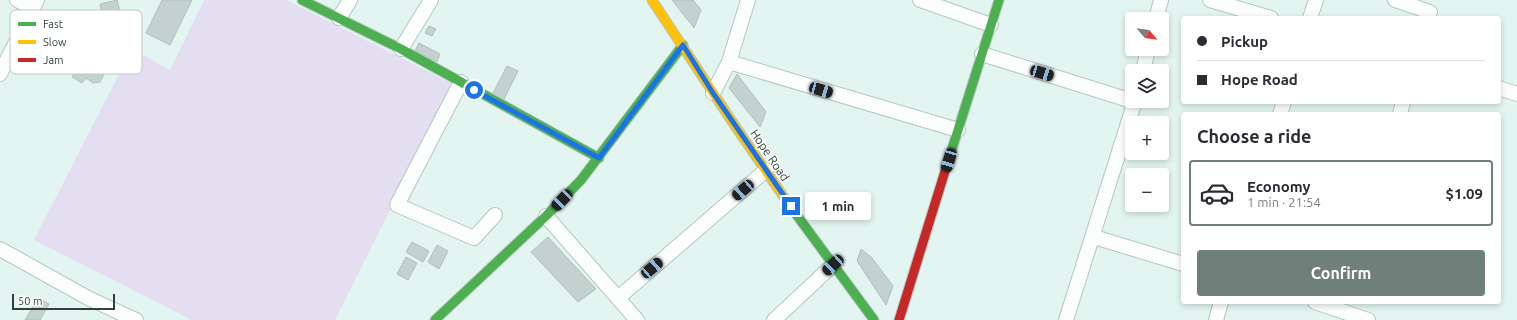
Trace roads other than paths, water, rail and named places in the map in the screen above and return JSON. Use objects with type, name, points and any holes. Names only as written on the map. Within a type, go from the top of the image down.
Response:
[{"type":"main road","points":[[302,0],[401,49],[599,158]]},
{"type":"main road","name":"Hope Road","points":[[652,0],[766,170],[874,320]]},
{"type":"main road","points":[[899,320],[999,0]]},
{"type":"main road","points":[[435,320],[546,216],[581,180],[683,45]]},
{"type":"street","points":[[17,0],[35,4]]},
{"type":"street","points":[[339,18],[350,0]]},
{"type":"street","points":[[401,49],[431,0]]},
{"type":"street","points":[[713,93],[729,62],[748,0]]},
{"type":"street","points":[[920,0],[991,25]]},
{"type":"street","points":[[1158,12],[1161,0]]},
{"type":"street","points":[[1210,0],[1264,16]]},
{"type":"street","points":[[1311,16],[1316,0]]},
{"type":"street","points":[[1395,0],[1431,10]]},
{"type":"street","points":[[0,74],[10,54]]},
{"type":"street","points":[[982,54],[1125,98]]},
{"type":"street","points":[[729,62],[958,130]]},
{"type":"street","points":[[461,82],[397,205],[474,238],[495,215]]},
{"type":"street","points":[[1501,89],[1517,94]]},
{"type":"street","points":[[1066,320],[1094,237],[1132,108]]},
{"type":"street","points":[[618,298],[766,170]]},
{"type":"street","points":[[546,216],[637,320]]},
{"type":"street","points":[[1094,237],[1181,263]]},
{"type":"street","points":[[0,249],[88,298],[136,320]]},
{"type":"street","points":[[774,320],[833,265]]},
{"type":"street","points":[[1216,320],[1220,304]]},
{"type":"street","points":[[1321,304],[1368,320]]}]
